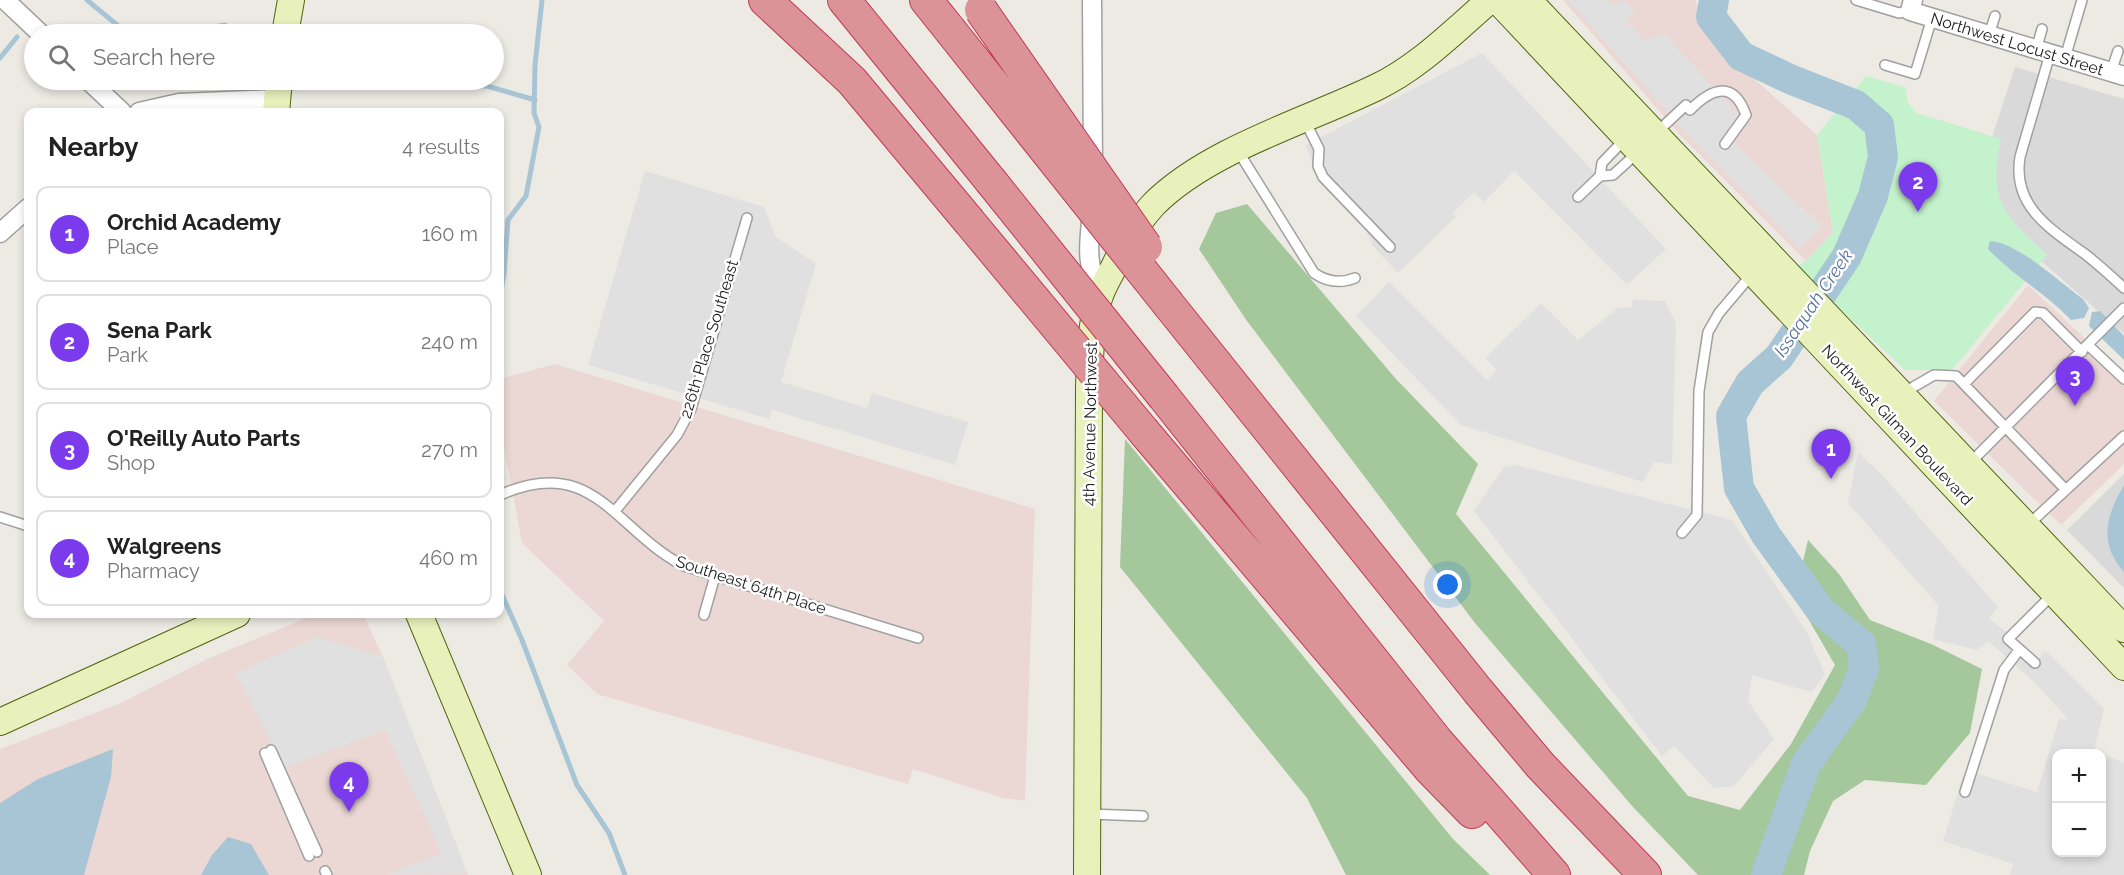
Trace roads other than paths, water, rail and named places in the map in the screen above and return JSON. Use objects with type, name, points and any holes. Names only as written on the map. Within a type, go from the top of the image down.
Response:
[{"type":"highway","points":[[742,0],[793,27]]},
{"type":"highway","points":[[765,0],[852,81],[1145,433],[1429,768],[1492,832],[1542,875]]},
{"type":"highway","points":[[844,0],[1437,741],[1554,875]]},
{"type":"highway","points":[[926,0],[1172,297]]},
{"type":"highway","points":[[978,5],[1172,297],[1248,403],[1540,765],[1645,875]]},
{"type":"street","points":[[5,0],[30,24]]},
{"type":"street","points":[[287,24],[291,0]]},
{"type":"street","points":[[1092,0],[1095,147],[1089,264],[1091,275],[1102,292]]},
{"type":"street","name":"4th Avenue Northwest","points":[[1087,875],[1089,388],[1091,339],[1102,292],[1126,242],[1153,206],[1196,172],[1304,118],[1376,88],[1408,69],[1490,0]]},
{"type":"street","name":"Northwest Gilman Boulevard","points":[[1497,0],[1604,116],[1639,142]]},
{"type":"street","name":"Northwest Gilman Boulevard","points":[[1527,0],[1639,142],[1761,264],[1844,352],[2054,593],[2124,667]]},
{"type":"street","name":"Northwest Locust Street","points":[[1911,6],[1932,18],[2118,74]]},
{"type":"street","points":[[99,90],[118,108]]},
{"type":"street","points":[[155,108],[179,102],[277,97]]},
{"type":"street","points":[[0,233],[24,212]]},
{"type":"street","name":"Northwest Gilman Boulevard","points":[[1844,352],[1901,394],[2124,629]]},
{"type":"street","points":[[0,722],[227,618]]},
{"type":"street","points":[[421,618],[528,875]]},
{"type":"lane","points":[[1856,0],[1899,13],[1911,6]]},
{"type":"lane","points":[[2082,0],[2050,54],[2020,157],[2018,170],[2021,191],[2031,209],[2048,227],[2124,288]]},
{"type":"lane","points":[[1989,35],[1995,16]]},
{"type":"lane","points":[[1885,65],[1916,74],[1932,18]]},
{"type":"lane","points":[[2042,29],[2050,54]]},
{"type":"lane","points":[[2118,51],[2118,74]]},
{"type":"lane","points":[[1578,197],[1600,176],[1602,163],[1639,142],[1706,94],[1715,91],[1727,92],[1735,97],[1746,115],[1725,144]]},
{"type":"lane","points":[[1304,118],[1319,149],[1318,166],[1323,177],[1390,247]]},
{"type":"lane","points":[[1600,176],[1613,175],[1639,142]]},
{"type":"lane","points":[[1238,150],[1314,273],[1329,281],[1341,282],[1355,278]]},
{"type":"lane","name":"226th Place Southeast","points":[[615,511],[677,435],[691,410],[747,218]]},
{"type":"lane","points":[[1682,533],[1697,515],[1700,391],[1708,332],[1719,313],[1761,264]]},
{"type":"lane","points":[[1968,465],[2124,308]]},
{"type":"lane","points":[[1964,384],[2035,312],[2043,313],[2089,345],[2124,379]]},
{"type":"lane","points":[[1901,394],[1934,375],[1956,376],[2066,490]]},
{"type":"lane","points":[[2026,527],[2124,436]]},
{"type":"lane","name":"Southeast 64th Place","points":[[504,493],[526,484],[549,481],[594,495],[674,561],[715,576],[918,638]]},
{"type":"lane","points":[[0,517],[24,525]]},
{"type":"lane","points":[[704,615],[715,576]]},
{"type":"lane","points":[[2035,663],[2008,639],[2054,593]]},
{"type":"lane","points":[[1965,792],[2004,670],[2019,650]]},
{"type":"lane","points":[[268,751],[313,854]]},
{"type":"lane","points":[[1087,814],[1143,816]]},
{"type":"water","points":[[1990,241],[2013,248],[2083,299],[2089,308],[2084,318],[2071,320],[1998,259],[1988,249]]},
{"type":"water","points":[[2100,311],[2124,336],[2124,360],[2089,326],[2092,312]]},
{"type":"water","points":[[2124,485],[2124,572],[2110,551],[2108,529],[2113,508]]},
{"type":"water","points":[[113,749],[111,777],[84,875],[0,875],[0,803],[38,779]]},
{"type":"water","points":[[228,837],[251,844],[269,875],[201,875],[212,855]]},
{"type":"waterway","points":[[87,0],[116,24]]},
{"type":"waterway","points":[[504,274],[508,220],[526,196],[539,127],[534,113],[535,65],[542,0]]},
{"type":"waterway","name":"Issaquah Creek","points":[[1714,0],[1711,17],[1741,56],[1792,80],[1856,105],[1879,125],[1883,157],[1873,196],[1847,256],[1779,357],[1750,383],[1731,416],[1739,488],[1766,535],[1821,611],[1861,644],[1864,668],[1852,700],[1806,764],[1766,875]]},
{"type":"waterway","points":[[0,58],[17,37]]},
{"type":"waterway","points":[[501,90],[535,100]]},
{"type":"waterway","points":[[504,599],[522,640],[577,785],[609,833],[625,875]]},
{"type":"place","name":"Sena Park","points":[[1918,212]]},
{"type":"place","name":"O'Reilly Auto Parts","points":[[2075,406]]},
{"type":"place","name":"Orchid Academy","points":[[1831,479]]},
{"type":"place","name":"Walgreens","points":[[349,812]]}]
